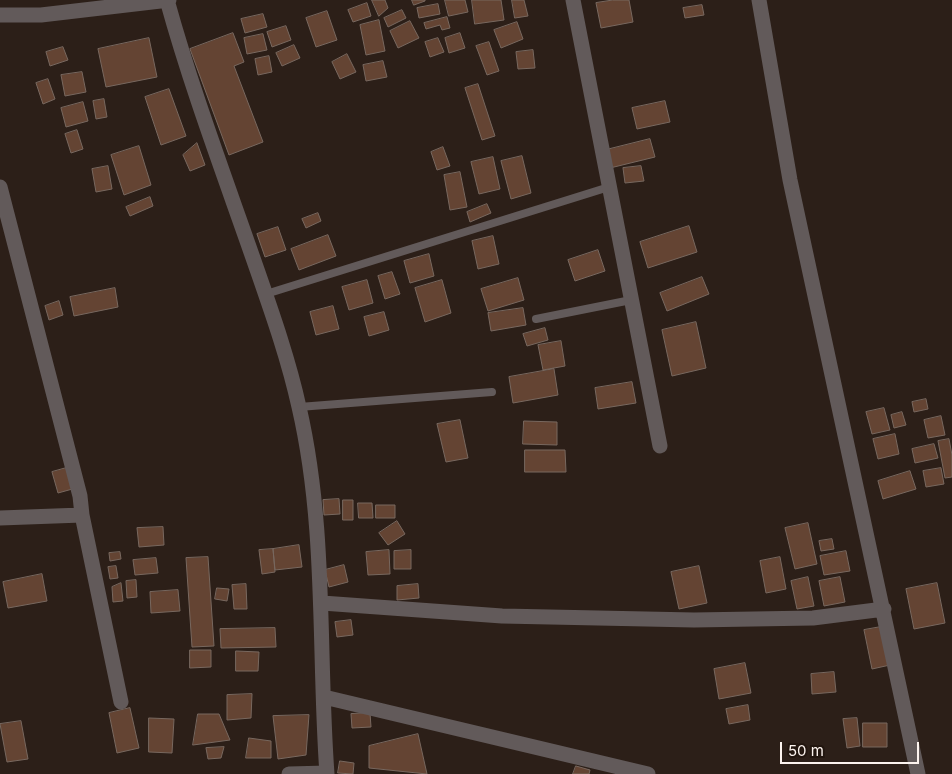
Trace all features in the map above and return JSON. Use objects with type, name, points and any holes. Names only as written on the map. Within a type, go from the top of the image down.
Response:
[{"type":"street","points":[[0,15],[41,15],[168,0],[184,58],[266,294],[300,407],[314,497],[322,604],[327,774],[289,774]]},
{"type":"street","points":[[573,0],[660,446]]},
{"type":"street","points":[[759,0],[790,180],[884,609],[918,774]]},
{"type":"street","points":[[0,188],[80,496],[82,515],[121,702]]},
{"type":"street","points":[[0,518],[82,515]]},
{"type":"street","points":[[322,604],[502,616],[694,620],[813,618],[884,609]]},
{"type":"street","points":[[324,697],[648,774]]},
{"type":"lane","points":[[266,294],[609,187]]},
{"type":"lane","points":[[536,318],[631,300]]},
{"type":"lane","points":[[300,407],[492,392]]},
{"type":"building","points":[[372,0],[385,0],[388,8],[379,16]]},
{"type":"building","points":[[412,0],[425,0],[425,1],[414,5]]},
{"type":"building","points":[[445,0],[465,0],[468,12],[449,16]]},
{"type":"building","points":[[472,0],[501,0],[504,20],[475,24]]},
{"type":"building","points":[[512,0],[524,0],[528,16],[515,18]]},
{"type":"building","points":[[629,0],[633,22],[601,28],[596,3]]},
{"type":"building","points":[[367,3],[371,16],[353,22],[348,10]]},
{"type":"building","points":[[438,4],[440,14],[419,18],[417,8]]},
{"type":"building","points":[[702,5],[704,15],[685,18],[683,8]]},
{"type":"building","points":[[402,10],[406,18],[388,27],[384,18]]},
{"type":"building","points":[[327,11],[337,40],[316,47],[306,18]]},
{"type":"building","points":[[263,14],[267,27],[245,33],[241,19]]},
{"type":"building","points":[[447,17],[450,28],[442,30],[440,25],[426,29],[424,23]]},
{"type":"building","points":[[379,20],[385,51],[366,55],[360,25]]},
{"type":"building","points":[[410,21],[419,38],[398,48],[390,31]]},
{"type":"building","points":[[517,22],[523,39],[501,48],[494,30]]},
{"type":"building","points":[[286,26],[291,40],[272,47],[267,32]]},
{"type":"building","points":[[233,33],[244,62],[234,66],[263,142],[229,155],[190,49]]},
{"type":"building","points":[[460,33],[465,48],[449,53],[445,38]]},
{"type":"building","points":[[263,34],[267,50],[247,54],[244,38]]},
{"type":"building","points":[[149,38],[157,77],[106,87],[98,49]]},
{"type":"building","points":[[438,38],[444,52],[430,57],[425,42]]},
{"type":"building","points":[[489,42],[499,71],[487,75],[476,46]]},
{"type":"building","points":[[294,45],[300,58],[282,66],[276,53]]},
{"type":"building","points":[[63,47],[68,60],[50,66],[46,52]]},
{"type":"building","points":[[533,50],[535,68],[518,69],[516,52]]},
{"type":"building","points":[[347,54],[356,72],[340,79],[332,62]]},
{"type":"building","points":[[269,56],[272,72],[258,75],[255,59]]},
{"type":"building","points":[[383,61],[387,77],[366,81],[363,65]]},
{"type":"building","points":[[82,72],[86,92],[65,96],[61,75]]},
{"type":"building","points":[[48,79],[55,99],[43,104],[36,83]]},
{"type":"building","points":[[478,84],[495,136],[482,140],[465,88]]},
{"type":"building","points":[[169,89],[186,136],[161,145],[145,97]]},
{"type":"building","points":[[104,99],[107,117],[96,119],[93,101]]},
{"type":"building","points":[[665,101],[670,122],[637,129],[632,108]]},
{"type":"building","points":[[83,102],[88,121],[66,127],[61,108]]},
{"type":"building","points":[[77,130],[83,149],[71,153],[65,134]]},
{"type":"building","points":[[650,139],[655,157],[610,168],[606,150]]},
{"type":"building","points":[[197,143],[205,165],[190,171],[183,155]]},
{"type":"building","points":[[139,146],[151,185],[124,195],[111,155]]},
{"type":"building","points":[[443,147],[450,166],[437,170],[431,152]]},
{"type":"building","points":[[522,156],[531,193],[511,199],[501,161]]},
{"type":"building","points":[[493,157],[500,189],[479,194],[471,162]]},
{"type":"building","points":[[108,166],[112,189],[96,192],[92,169]]},
{"type":"building","points":[[641,166],[644,181],[625,183],[623,168]]},
{"type":"building","points":[[460,172],[467,207],[450,210],[444,175]]},
{"type":"building","points":[[150,197],[153,206],[130,216],[126,207]]},
{"type":"building","points":[[487,204],[491,213],[470,222],[467,212]]},
{"type":"building","points":[[318,213],[321,221],[306,228],[302,219]]},
{"type":"building","points":[[689,226],[697,252],[648,268],[640,242]]},
{"type":"building","points":[[278,227],[286,250],[265,257],[257,234]]},
{"type":"building","points":[[328,235],[336,256],[299,270],[291,249]]},
{"type":"building","points":[[493,236],[499,264],[478,269],[472,241]]},
{"type":"building","points":[[598,250],[605,271],[575,281],[568,260]]},
{"type":"building","points":[[429,254],[434,276],[410,283],[404,261]]},
{"type":"building","points":[[392,272],[400,294],[385,299],[378,276]]},
{"type":"building","points":[[702,277],[709,294],[667,311],[660,293]]},
{"type":"building","points":[[518,278],[524,300],[488,311],[481,289]]},
{"type":"building","points":[[367,280],[373,303],[349,310],[342,287]]},
{"type":"building","points":[[442,280],[451,313],[425,322],[415,288]]},
{"type":"building","points":[[115,288],[118,307],[74,316],[70,297]]},
{"type":"building","points":[[59,301],[63,315],[49,320],[45,306]]},
{"type":"building","points":[[333,306],[339,329],[316,335],[310,312]]},
{"type":"building","points":[[523,308],[526,325],[491,331],[488,313]]},
{"type":"building","points":[[384,312],[389,330],[369,336],[364,317]]},
{"type":"building","points":[[696,322],[706,368],[672,376],[662,330]]},
{"type":"building","points":[[545,328],[548,340],[527,346],[523,334]]},
{"type":"building","points":[[561,341],[565,366],[543,370],[538,345]]},
{"type":"building","points":[[554,369],[558,395],[513,403],[509,377]]},
{"type":"building","points":[[632,382],[636,403],[598,409],[595,388]]},
{"type":"building","points":[[926,399],[928,409],[914,412],[912,402]]},
{"type":"building","points":[[884,408],[890,430],[872,434],[866,412]]},
{"type":"building","points":[[902,412],[906,425],[894,428],[891,415]]},
{"type":"building","points":[[941,416],[945,435],[928,438],[924,420]]},
{"type":"building","points":[[460,420],[468,458],[446,462],[437,424]]},
{"type":"building","points":[[524,421],[557,422],[557,445],[523,444]]},
{"type":"building","points":[[895,434],[899,454],[878,459],[873,439]]},
{"type":"building","points":[[949,439],[952,455],[952,477],[945,478],[938,441]]},
{"type":"building","points":[[934,444],[938,458],[915,463],[912,449]]},
{"type":"building","points":[[525,450],[565,450],[566,472],[525,472]]},
{"type":"building","points":[[70,467],[76,488],[58,493],[52,472]]},
{"type":"building","points":[[941,468],[944,484],[926,487],[923,471]]},
{"type":"building","points":[[910,471],[916,489],[883,499],[878,481]]},
{"type":"building","points":[[339,499],[340,514],[324,515],[323,500]]},
{"type":"building","points":[[343,500],[353,500],[353,520],[343,520]]},
{"type":"building","points":[[358,503],[372,503],[373,518],[359,518]]},
{"type":"building","points":[[376,505],[395,505],[395,518],[376,518]]},
{"type":"building","points":[[397,521],[405,534],[388,545],[379,533]]},
{"type":"building","points":[[808,523],[817,564],[795,569],[785,528]]},
{"type":"building","points":[[163,527],[164,545],[139,547],[137,528]]},
{"type":"building","points":[[832,539],[834,549],[821,551],[819,541]]},
{"type":"building","points":[[299,545],[302,567],[275,570],[273,549]]},
{"type":"building","points":[[273,549],[275,572],[262,574],[259,550]]},
{"type":"building","points":[[389,550],[390,574],[368,575],[366,552]]},
{"type":"building","points":[[411,550],[411,569],[394,569],[394,551]]},
{"type":"building","points":[[846,551],[850,571],[824,575],[820,556]]},
{"type":"building","points":[[120,552],[121,559],[110,561],[109,553]]},
{"type":"building","points":[[208,557],[214,646],[192,647],[186,558]]},
{"type":"building","points":[[780,557],[786,589],[766,593],[760,561]]},
{"type":"building","points":[[156,558],[158,573],[135,575],[133,560]]},
{"type":"building","points":[[344,565],[348,582],[329,587],[325,570]]},
{"type":"building","points":[[116,566],[118,578],[110,579],[108,567]]},
{"type":"building","points":[[699,566],[707,603],[679,609],[671,572]]},
{"type":"building","points":[[42,574],[47,601],[8,608],[3,582]]},
{"type":"building","points":[[808,577],[814,606],[797,609],[791,581]]},
{"type":"building","points":[[840,577],[845,602],[824,606],[819,581]]},
{"type":"building","points":[[136,580],[137,597],[127,598],[126,581]]},
{"type":"building","points":[[121,583],[123,601],[113,602],[112,587]]},
{"type":"building","points":[[937,583],[945,623],[914,629],[906,589]]},
{"type":"building","points":[[246,584],[247,609],[234,609],[232,585]]},
{"type":"building","points":[[418,584],[419,598],[397,600],[397,586]]},
{"type":"building","points":[[217,588],[229,589],[227,601],[215,599]]},
{"type":"building","points":[[178,590],[180,611],[151,613],[150,592]]},
{"type":"building","points":[[351,620],[353,635],[337,637],[335,622]]},
{"type":"building","points":[[892,625],[899,663],[872,669],[864,630]]},
{"type":"building","points":[[275,628],[276,647],[221,648],[220,629]]},
{"type":"building","points":[[190,650],[211,650],[211,667],[190,668]]},
{"type":"building","points":[[236,651],[259,652],[258,671],[236,671]]},
{"type":"building","points":[[745,663],[751,693],[719,699],[714,669]]},
{"type":"building","points":[[834,672],[836,692],[812,694],[811,674]]},
{"type":"building","points":[[252,694],[251,718],[227,720],[227,695]]},
{"type":"building","points":[[748,705],[750,720],[729,724],[726,709]]},
{"type":"building","points":[[130,708],[139,748],[117,753],[109,713]]},
{"type":"building","points":[[370,713],[371,727],[352,728],[351,714]]},
{"type":"building","points":[[198,714],[219,714],[230,740],[193,745]]},
{"type":"building","points":[[309,715],[306,755],[278,759],[273,716]]},
{"type":"building","points":[[149,718],[174,719],[172,753],[149,752]]},
{"type":"building","points":[[857,718],[860,746],[847,748],[843,719]]},
{"type":"building","points":[[21,721],[28,759],[7,762],[0,724]]},
{"type":"building","points":[[863,723],[887,723],[887,747],[863,747]]},
{"type":"building","points":[[418,734],[427,774],[369,768],[369,746]]},
{"type":"building","points":[[249,738],[271,741],[271,758],[246,758]]},
{"type":"building","points":[[224,747],[221,758],[208,759],[206,748]]},
{"type":"building","points":[[340,761],[354,763],[353,774],[338,773]]},
{"type":"building","points":[[576,766],[590,770],[589,774],[573,774]]}]
